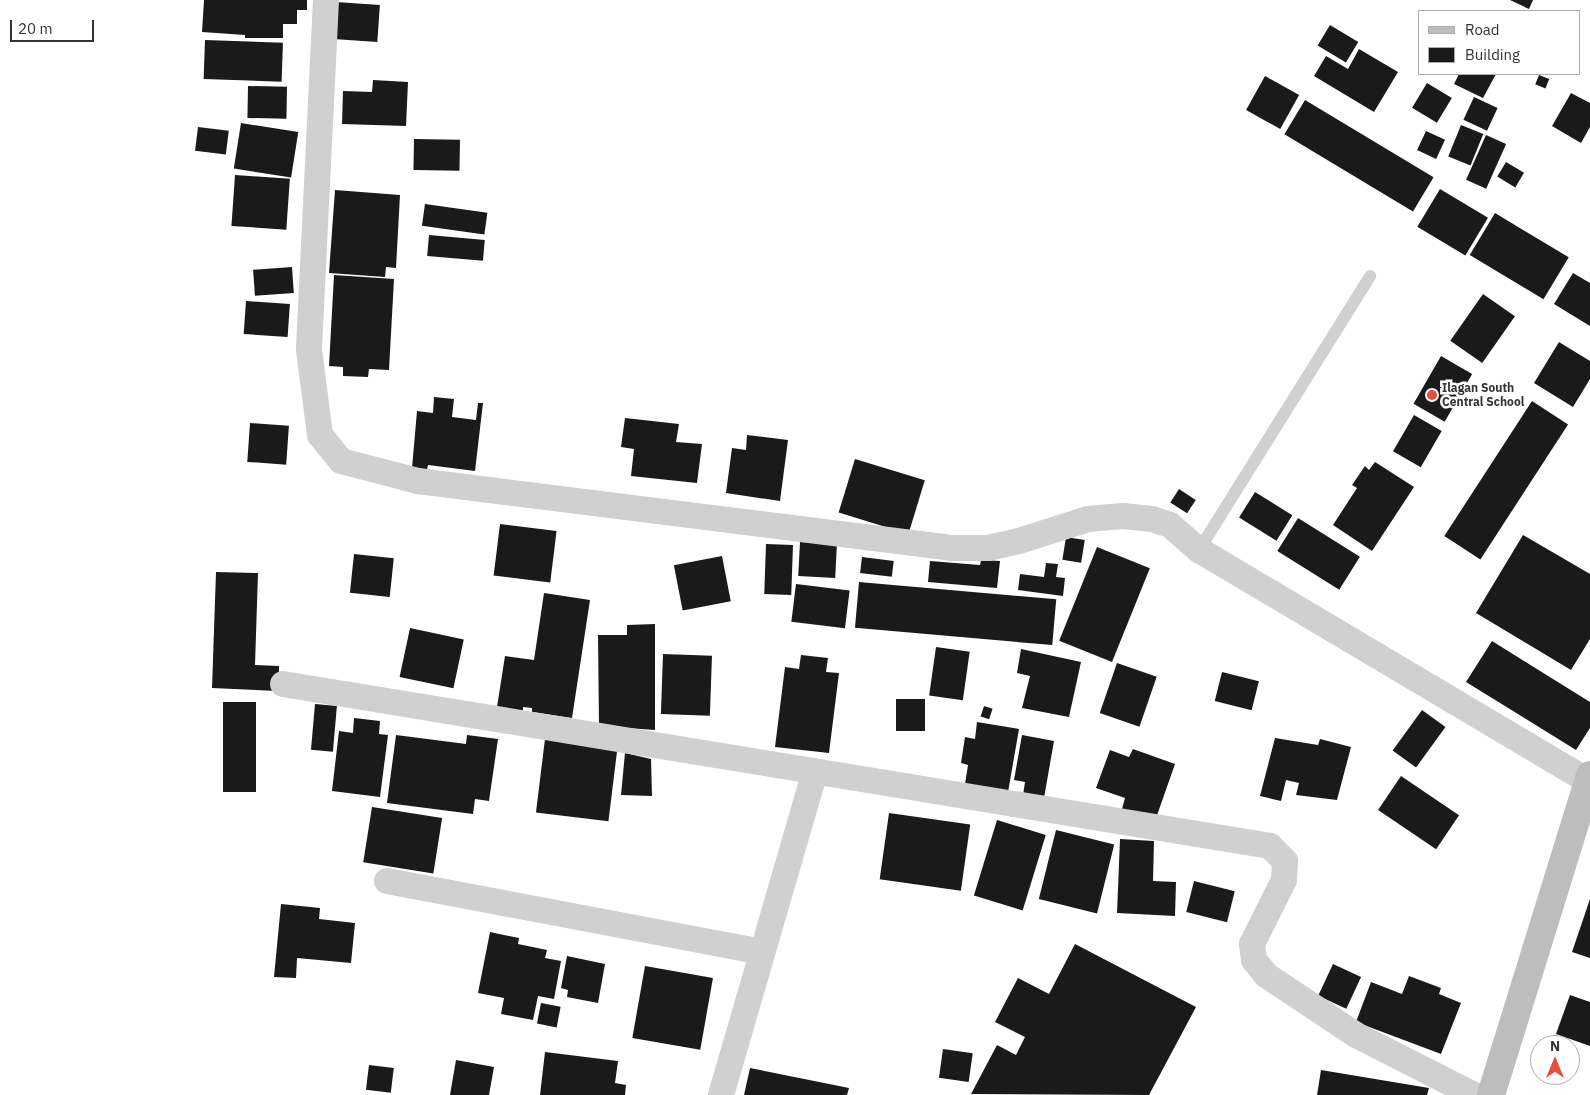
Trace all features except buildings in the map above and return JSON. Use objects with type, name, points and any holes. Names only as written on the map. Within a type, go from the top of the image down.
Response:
[{"type":"street","points":[[326,0],[309,350],[320,435],[341,461],[425,482],[952,548],[988,548],[1088,519],[1132,517],[1170,525],[1199,550],[1587,792],[1491,1095]]},
{"type":"street","points":[[283,684],[1270,846],[1285,862],[1284,880],[1252,944],[1254,960],[1266,975],[1356,1035],[1474,1095]]},
{"type":"street","points":[[721,1095],[761,952],[790,864],[815,771]]},
{"type":"street","points":[[387,881],[761,952]]},
{"type":"lane","points":[[1199,550],[1370,276]]},
{"type":"place","name":"Ilagan South Central School","points":[[1432,395]]}]
